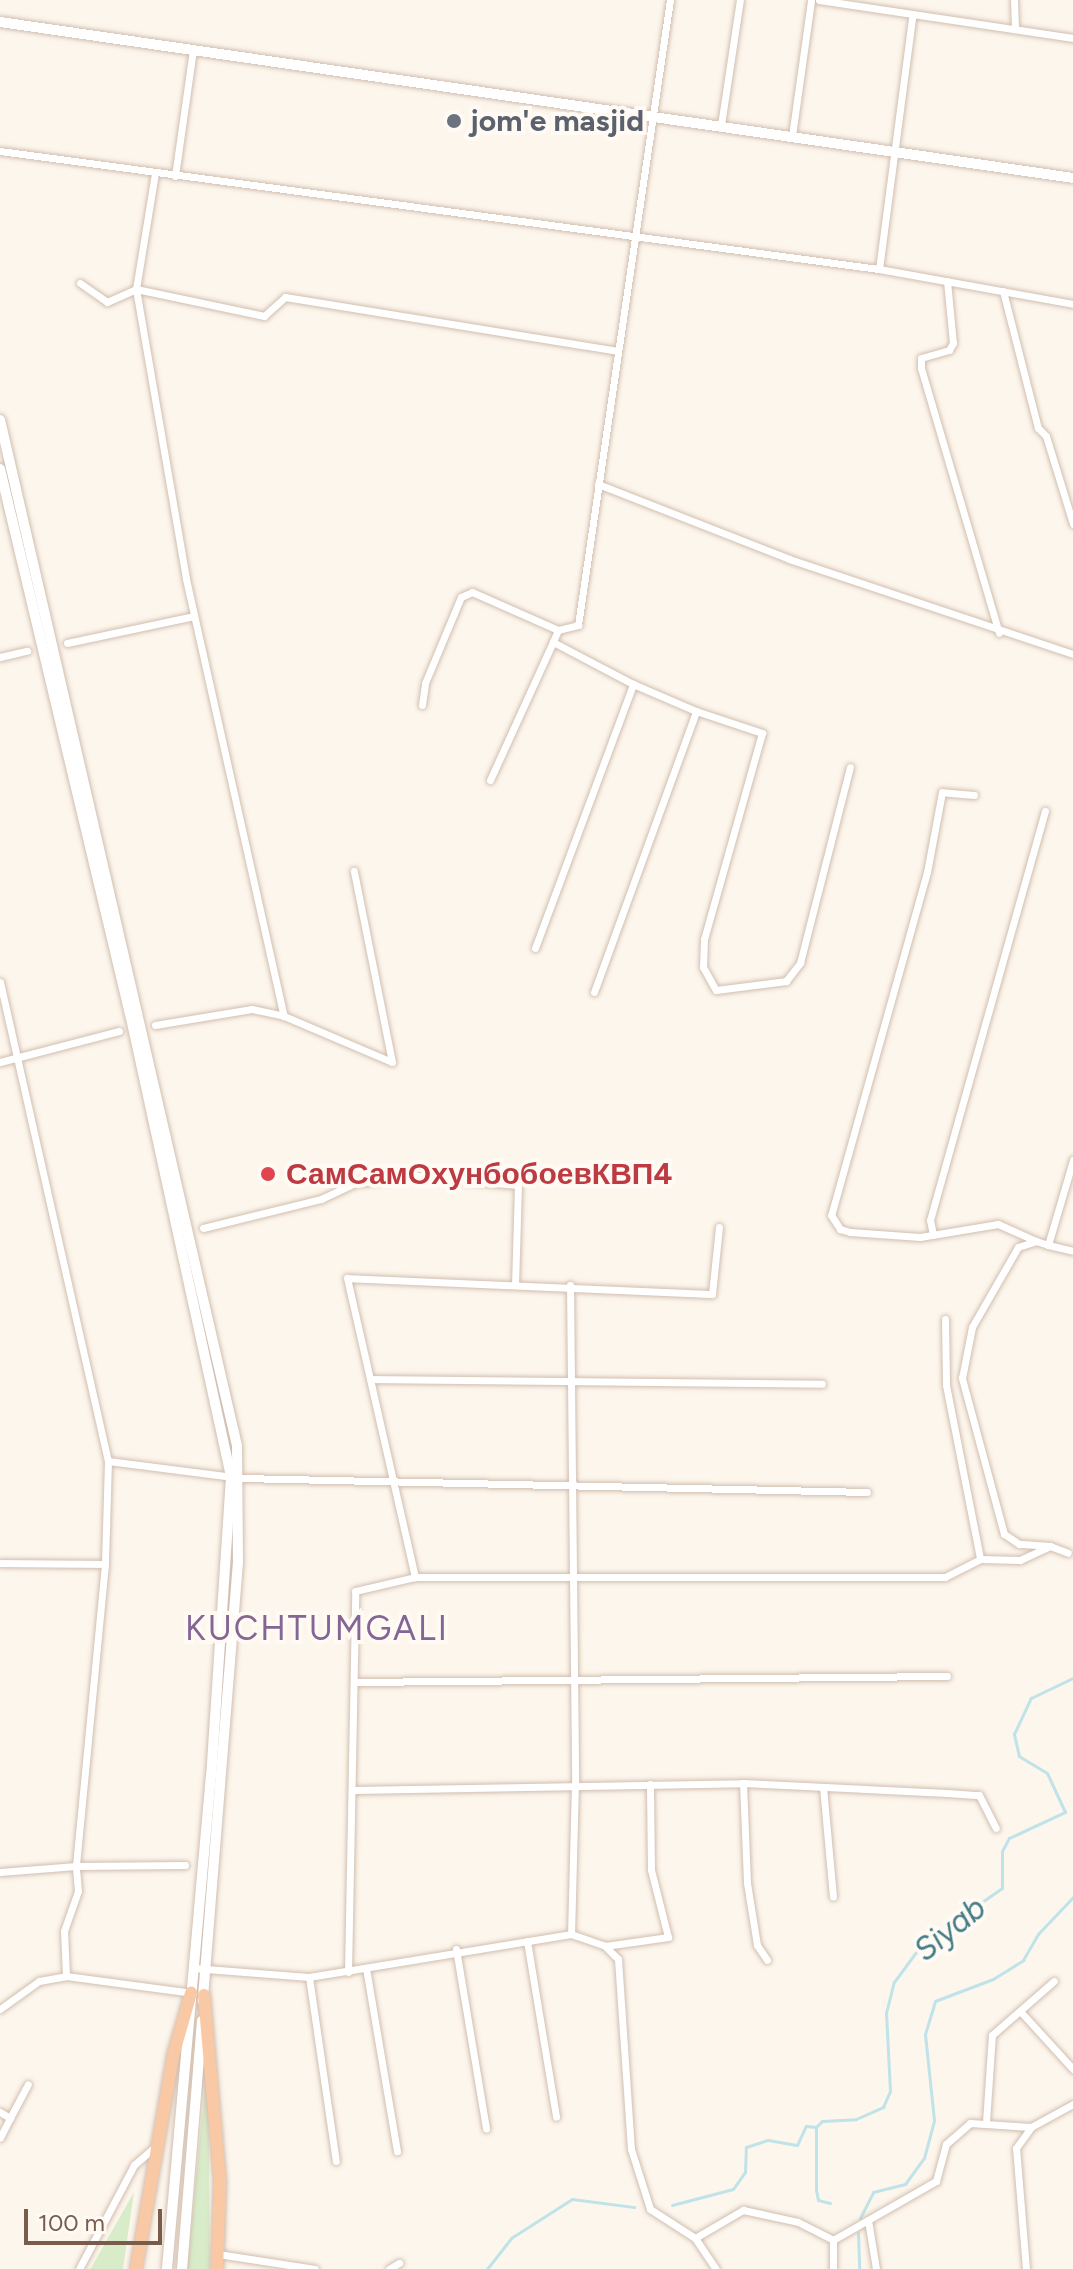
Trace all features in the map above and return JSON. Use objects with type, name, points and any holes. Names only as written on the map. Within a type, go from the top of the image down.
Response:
[{"type":"highway","points":[[136,2269],[173,2056],[197,1994]]},
{"type":"highway","points":[[197,1994],[218,2142],[217,2269]]},
{"type":"main road","points":[[0,22],[652,114],[1073,178]]},
{"type":"main road","points":[[0,420],[144,1030],[236,1478],[205,1969],[197,1994],[167,2269]]},
{"type":"main road","points":[[0,469],[133,1027],[236,1478],[193,1968],[197,1994],[182,2269]]},
{"type":"street","points":[[422,705],[425,683],[461,597],[472,592],[558,630],[578,625],[631,237],[670,0]]},
{"type":"street","points":[[721,125],[740,0]]},
{"type":"street","points":[[792,136],[811,0]]},
{"type":"street","points":[[819,0],[912,17],[1015,27],[1073,38]]},
{"type":"street","points":[[1014,0],[1015,27]]},
{"type":"street","points":[[879,269],[912,17]]},
{"type":"street","points":[[175,176],[193,50]]},
{"type":"street","points":[[0,151],[879,269],[1073,304]]},
{"type":"street","points":[[155,173],[136,289],[194,616],[284,1016]]},
{"type":"street","points":[[947,281],[953,343],[949,350],[921,358],[921,368],[999,633]]},
{"type":"street","points":[[80,283],[107,302],[136,289],[264,316],[285,297],[617,351]]},
{"type":"street","points":[[1003,291],[1038,428],[1046,436],[1073,524]]},
{"type":"street","points":[[598,484],[999,633],[1073,654]]},
{"type":"street","points":[[67,643],[194,616]]},
{"type":"street","points":[[490,780],[558,630]]},
{"type":"street","points":[[553,642],[633,684],[696,711],[762,733],[704,939],[703,967],[716,990],[786,981],[800,963],[850,767]]},
{"type":"street","points":[[0,657],[27,651]]},
{"type":"street","points":[[535,948],[633,684]]},
{"type":"street","points":[[594,992],[696,711]]},
{"type":"street","points":[[974,795],[942,792],[927,872],[831,1215],[840,1229],[850,1232],[933,1235],[998,1224],[1036,1241],[1073,1251]]},
{"type":"street","points":[[933,1235],[930,1220],[1045,811]]},
{"type":"street","points":[[155,1025],[252,1009],[284,1016],[392,1062],[354,871]]},
{"type":"street","points":[[0,982],[108,1461],[105,1564],[76,1866],[78,1891],[65,1922],[62,1962],[66,1976]]},
{"type":"street","points":[[0,1062],[119,1031]]},
{"type":"street","points":[[1048,1245],[1073,1160]]},
{"type":"street","points":[[203,1228],[321,1199],[355,1183],[417,1176],[518,1185],[515,1284]]},
{"type":"street","points":[[415,1577],[347,1278],[570,1285],[712,1294],[719,1227]]},
{"type":"street","points":[[1036,1241],[1018,1247],[972,1327],[962,1378],[1004,1534],[1019,1544],[1050,1546],[1068,1553]]},
{"type":"street","points":[[570,1285],[569,1483],[574,1573],[572,1683],[575,1783],[571,1934]]},
{"type":"street","points":[[945,1319],[946,1385],[980,1559]]},
{"type":"street","points":[[370,1379],[571,1385],[822,1384]]},
{"type":"street","points":[[108,1461],[236,1478],[867,1492]]},
{"type":"street","points":[[348,1972],[354,1790],[355,1591],[415,1577],[574,1573],[945,1577],[980,1559],[1020,1560],[1050,1546]]},
{"type":"street","points":[[0,1563],[105,1564]]},
{"type":"street","points":[[354,1682],[572,1683],[947,1676]]},
{"type":"street","points":[[354,1790],[575,1783],[743,1783],[979,1795],[996,1828]]},
{"type":"street","points":[[743,1783],[747,1883],[757,1945],[767,1960]]},
{"type":"street","points":[[605,1946],[668,1937],[651,1870],[650,1784]]},
{"type":"street","points":[[823,1787],[833,1897]]},
{"type":"street","points":[[0,1872],[76,1866],[185,1865]]},
{"type":"street","points":[[193,1968],[309,1977],[456,1949],[571,1934],[605,1946],[618,1959],[631,2149],[650,2209],[695,2238],[716,2269]]},
{"type":"street","points":[[527,1941],[556,2117]]},
{"type":"street","points":[[456,1949],[486,2129]]},
{"type":"street","points":[[366,1968],[397,2151]]},
{"type":"street","points":[[0,2009],[39,1981],[66,1976],[197,1994]]},
{"type":"street","points":[[309,1977],[336,2161]]},
{"type":"street","points":[[986,2122],[992,2035],[1054,1981]]},
{"type":"street","points":[[1020,2011],[1073,2069]]},
{"type":"street","points":[[0,2138],[28,2084]]},
{"type":"street","points":[[1026,2269],[1016,2148],[1031,2127],[1073,2104]]},
{"type":"street","points":[[0,2112],[10,2118]]},
{"type":"street","points":[[833,2240],[936,2181],[946,2144],[970,2123],[1031,2127]]},
{"type":"street","points":[[79,2269],[134,2165],[157,2146]]},
{"type":"street","points":[[695,2238],[743,2210],[798,2222],[833,2240]]},
{"type":"street","points":[[868,2220],[876,2269]]},
{"type":"street","points":[[833,2240],[833,2269]]},
{"type":"street","points":[[218,2254],[315,2269]]},
{"type":"street","points":[[389,2269],[399,2263]]},
{"type":"green space","points":[[208,2056],[210,2269],[187,2269]]},
{"type":"green space","points":[[134,2192],[123,2269],[90,2269],[91,2268]]},
{"type":"waterway","name":"Siyab","points":[[830,2203],[818,2200],[816,2190],[816,2127],[822,2121],[856,2119],[883,2107],[890,2091],[886,2013],[894,1982],[922,1944],[1002,1888],[1002,1851],[1009,1838],[1065,1812],[1047,1773],[1019,1756],[1014,1734],[1031,1698],[1073,1678]]},
{"type":"waterway","points":[[860,2218],[873,2192],[905,2184],[924,2158],[934,2120],[925,2034],[935,2001],[993,1979],[1023,1960],[1038,1934],[1073,1897]]},
{"type":"waterway","points":[[672,2205],[733,2189],[745,2172],[746,2147],[768,2140],[797,2145],[806,2126],[816,2127]]},
{"type":"waterway","points":[[487,2269],[511,2238],[572,2199],[634,2207]]},
{"type":"waterway","points":[[858,2233],[859,2269]]},
{"type":"place","name":"jom'e masjid","points":[[454,121]]},
{"type":"place","name":"СамСамОхунбобоевКВП4","points":[[268,1174]]},
{"type":"district","name":"KUCHTUMGALI","points":[[317,1629]]}]
